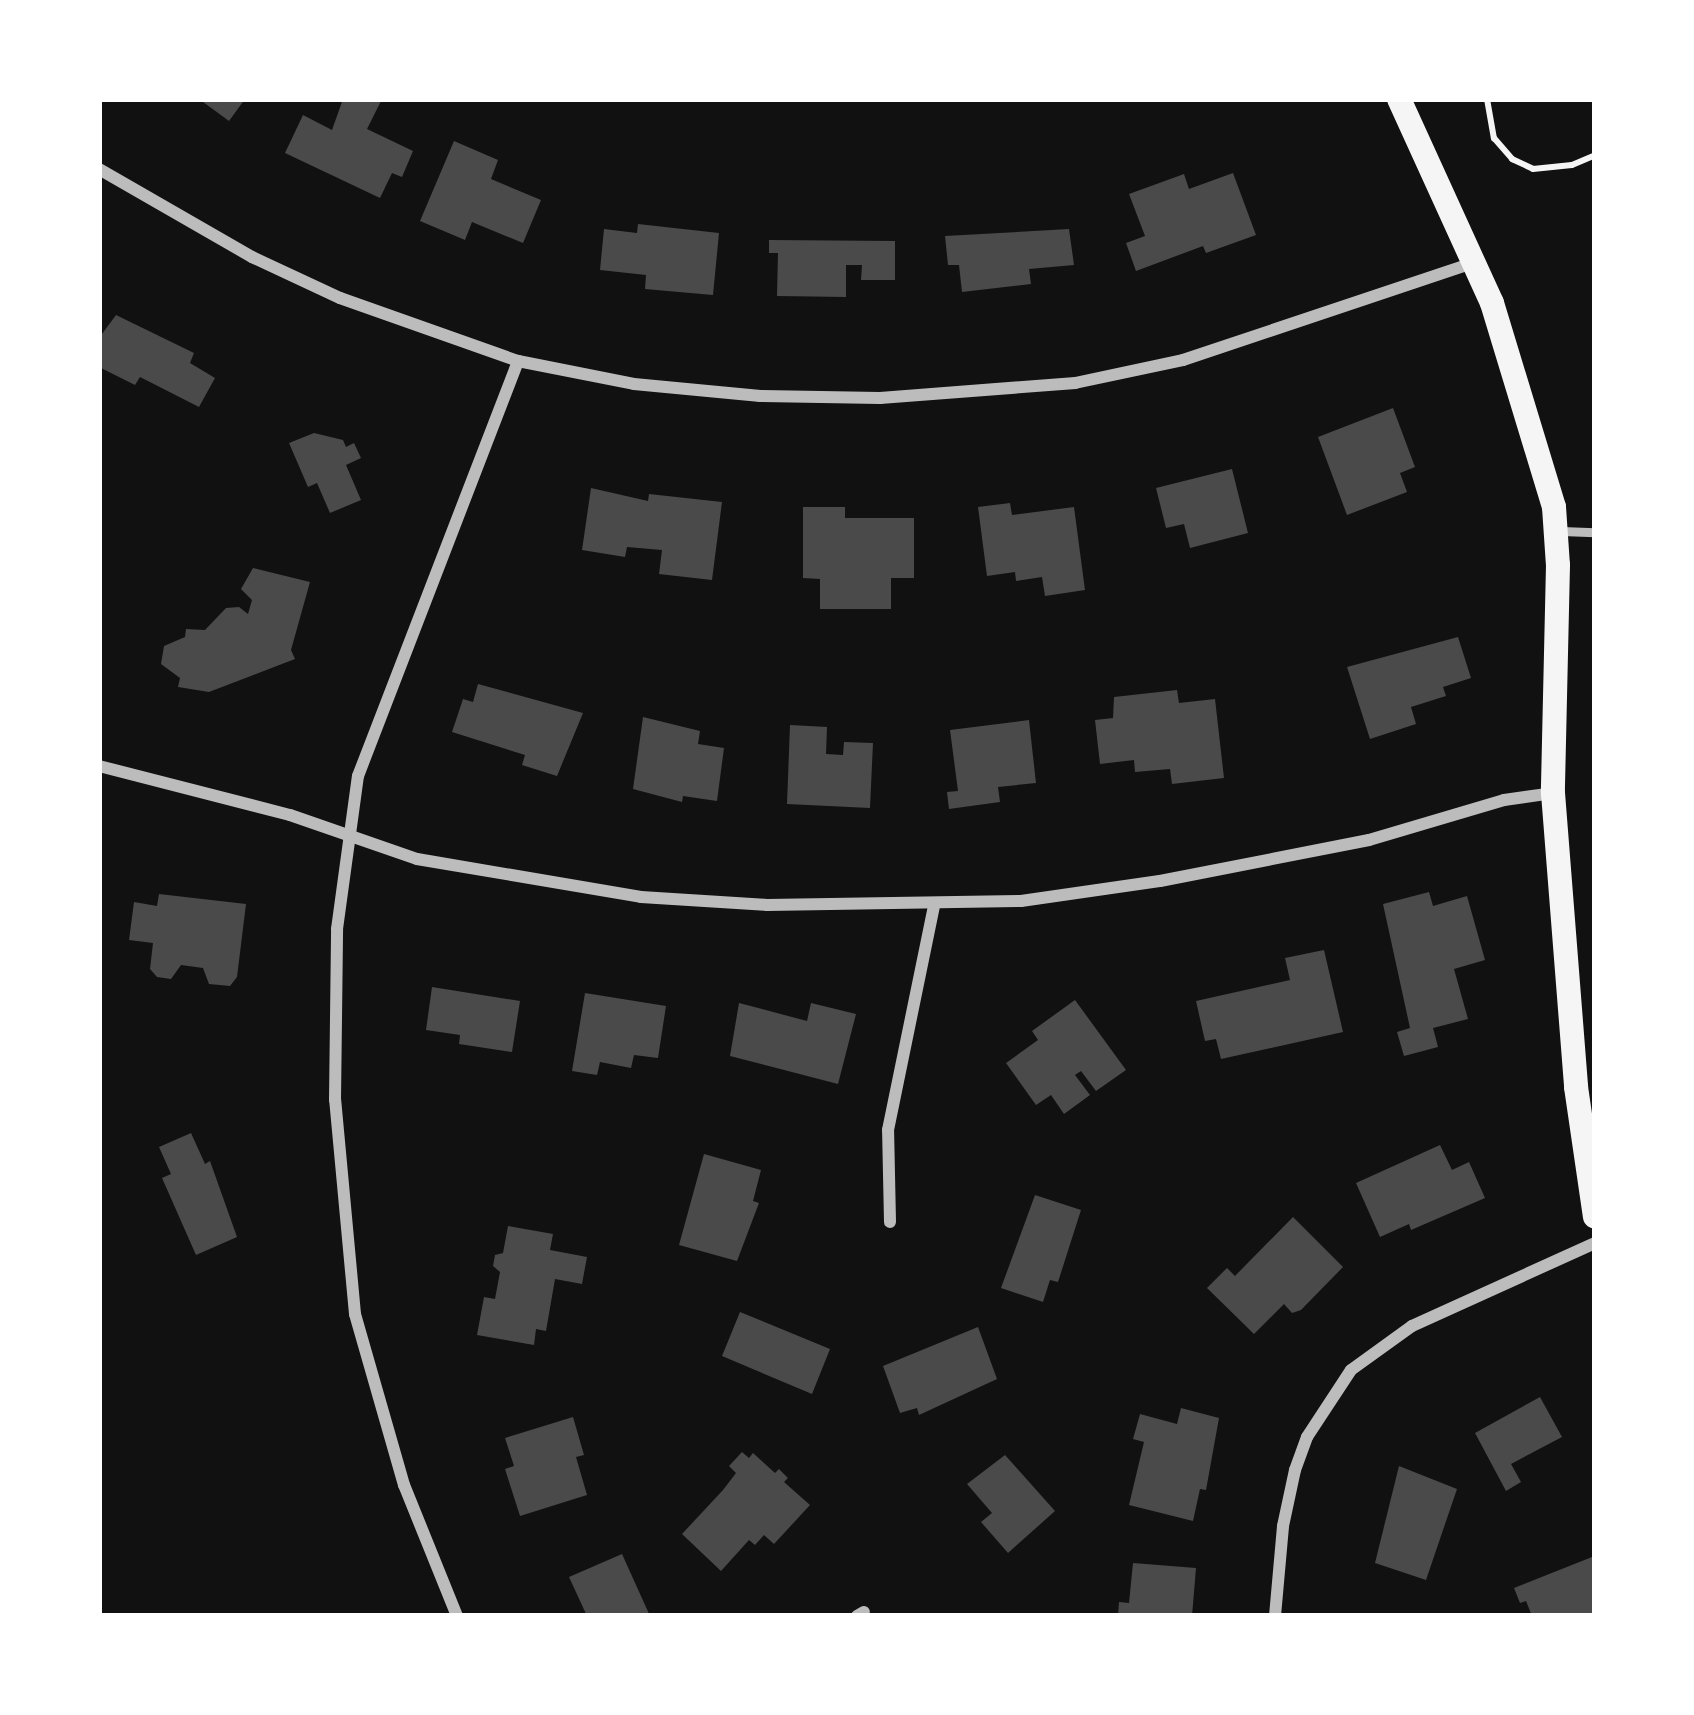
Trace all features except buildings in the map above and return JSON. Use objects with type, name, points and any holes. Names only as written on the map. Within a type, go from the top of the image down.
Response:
[{"type":"main road","points":[[1399,99],[1473,262],[1523,394],[1548,478],[1556,530],[1553,793],[1576,1087],[1595,1217]]},
{"type":"street","points":[[99,170],[252,257],[340,298],[518,361],[634,384],[760,396],[992,392],[1075,383],[1183,360],[1473,262]]},
{"type":"street","points":[[457,1616],[404,1486],[356,1314],[333,1033],[337,929],[358,776],[518,361]]},
{"type":"street","points":[[99,766],[349,835],[417,859],[641,897],[766,905],[1022,901],[1219,871],[1369,840],[1504,800],[1553,793]]},
{"type":"street","points":[[890,1222],[888,1130],[934,905]]},
{"type":"street","points":[[1275,1616],[1283,1526],[1295,1470],[1306,1437],[1351,1370],[1412,1326],[1595,1243]]},
{"type":"lane","points":[[1556,530],[1595,532]]},
{"type":"path","points":[[1487,99],[1494,138],[1511,159],[1533,169],[1572,165],[1595,154]]}]
